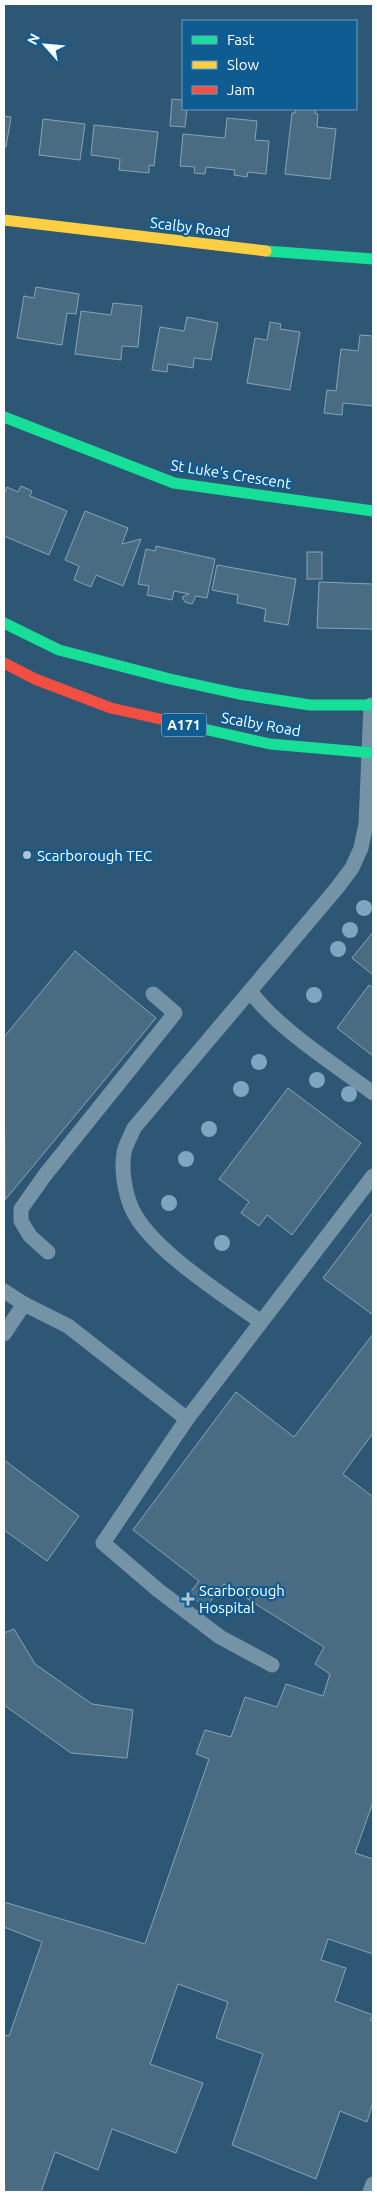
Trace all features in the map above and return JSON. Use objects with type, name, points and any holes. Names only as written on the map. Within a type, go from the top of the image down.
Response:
[{"type":"main road","name":"Scalby Road","points":[[4,220],[293,254],[373,259]]},
{"type":"main road","name":"St Luke's Crescent","points":[[4,417],[174,483],[373,511]]},
{"type":"main road","name":"Scalby Road","points":[[4,624],[59,650],[170,679],[239,694],[310,705],[372,705]]},
{"type":"main road","name":"Scalby Road","points":[[4,664],[35,679],[111,708],[270,744],[371,754]]},
{"type":"lane","points":[[261,1322],[176,1258],[151,1235],[132,1210],[124,1184],[124,1152],[134,1128],[352,868],[361,848],[366,824],[372,705]]},
{"type":"lane","points":[[250,990],[268,1012],[325,1058],[373,1093]]},
{"type":"lane","points":[[48,1252],[30,1236],[21,1220],[21,1210],[58,1160],[175,1013],[152,994]]},
{"type":"lane","points":[[272,1665],[220,1637],[158,1590],[103,1543],[186,1419],[373,1176]]},
{"type":"lane","points":[[4,1291],[24,1304],[68,1326],[186,1419]]},
{"type":"lane","points":[[4,1334],[24,1304]]},
{"type":"lane","points":[[370,2192],[373,2184]]},
{"type":"building","points":[[172,99],[182,100],[182,110],[187,110],[185,127],[170,126]]},
{"type":"building","points":[[296,110],[316,110],[315,113],[318,114],[317,127],[336,129],[330,179],[285,174],[292,113],[295,113]]},
{"type":"building","points":[[4,116],[11,117],[6,147],[4,147]]},
{"type":"building","points":[[227,118],[257,121],[255,140],[269,141],[266,174],[248,172],[247,177],[234,175],[235,170],[206,167],[205,174],[194,173],[195,167],[180,166],[183,134],[225,138]]},
{"type":"building","points":[[43,119],[85,124],[80,160],[39,155]]},
{"type":"building","points":[[94,125],[158,132],[154,166],[149,165],[149,173],[119,170],[120,159],[91,155]]},
{"type":"building","points":[[36,287],[79,294],[76,314],[67,313],[62,345],[17,338],[24,296],[34,298]]},
{"type":"building","points":[[113,303],[142,306],[138,347],[122,346],[121,360],[75,354],[81,311],[111,315]]},
{"type":"building","points":[[187,317],[218,323],[211,360],[194,358],[193,368],[168,364],[167,372],[152,370],[160,327],[184,331]]},
{"type":"building","points":[[270,322],[281,324],[280,329],[300,332],[290,390],[247,383],[255,338],[267,340]]},
{"type":"building","points":[[360,335],[373,336],[373,406],[343,403],[342,415],[324,413],[327,390],[336,391],[341,349],[358,351]]},
{"type":"building","points":[[21,486],[32,491],[30,496],[67,511],[49,555],[4,536],[4,495],[7,487],[18,492]]},
{"type":"building","points":[[85,511],[128,528],[122,544],[141,539],[123,586],[96,575],[91,587],[74,580],[79,566],[65,560]]},
{"type":"building","points":[[156,546],[215,559],[207,598],[196,596],[192,604],[185,602],[182,597],[189,594],[174,591],[172,600],[147,595],[149,586],[138,584],[146,549],[155,551]]},
{"type":"building","points":[[307,552],[322,552],[322,579],[307,579]]},
{"type":"building","points":[[217,565],[296,579],[288,625],[264,621],[266,609],[237,603],[238,595],[212,590]]},
{"type":"building","points":[[319,582],[373,584],[373,629],[317,628]]},
{"type":"building","points":[[373,932],[373,975],[352,958]]},
{"type":"building","points":[[75,951],[156,1018],[5,1200],[4,1037]]},
{"type":"building","points":[[369,985],[373,988],[373,1056],[337,1028]]},
{"type":"building","points":[[288,1088],[361,1143],[292,1235],[267,1215],[259,1226],[241,1213],[249,1202],[219,1179]]},
{"type":"building","points":[[373,1212],[373,1315],[323,1278]]},
{"type":"building","points":[[373,1334],[373,1433],[343,1474],[373,1497],[373,1802],[355,1853],[373,1859],[373,1954],[328,1939],[321,1960],[346,1968],[335,2001],[373,2015],[370,2020],[373,2021],[373,2102],[367,2122],[340,2111],[316,2179],[232,2145],[263,2054],[216,2038],[228,2002],[178,1984],[150,2064],[203,2083],[176,2153],[112,2129],[98,2170],[55,2152],[41,2192],[4,2192],[4,2035],[9,2036],[42,1942],[4,1927],[4,1902],[145,1944],[209,1759],[196,1754],[205,1730],[231,1737],[245,1697],[277,1707],[286,1684],[323,1696],[330,1674],[315,1664],[324,1647],[224,1584],[205,1608],[189,1594],[199,1581],[133,1530],[236,1392],[294,1437]]},
{"type":"building","points":[[4,1460],[79,1516],[47,1561],[4,1530]]},
{"type":"building","points":[[14,1629],[35,1664],[92,1704],[133,1710],[127,1758],[71,1753],[4,1705],[4,1633]]},
{"type":"traffic: fast","points":[[266,251],[373,259]]},
{"type":"traffic: fast","points":[[4,417],[174,483],[373,511]]},
{"type":"traffic: fast","points":[[4,623],[59,650],[170,679],[239,694],[310,705],[373,705]]},
{"type":"traffic: fast","points":[[169,721],[270,744],[373,753]]},
{"type":"traffic: slow","points":[[4,220],[266,251]]},
{"type":"traffic: jam","points":[[4,663],[35,679],[111,708],[169,721]]},
{"type":"place","name":"Scarborough TEC","points":[[27,855]]},
{"type":"place","name":"Scarborough Hospital","points":[[188,1599]]}]
